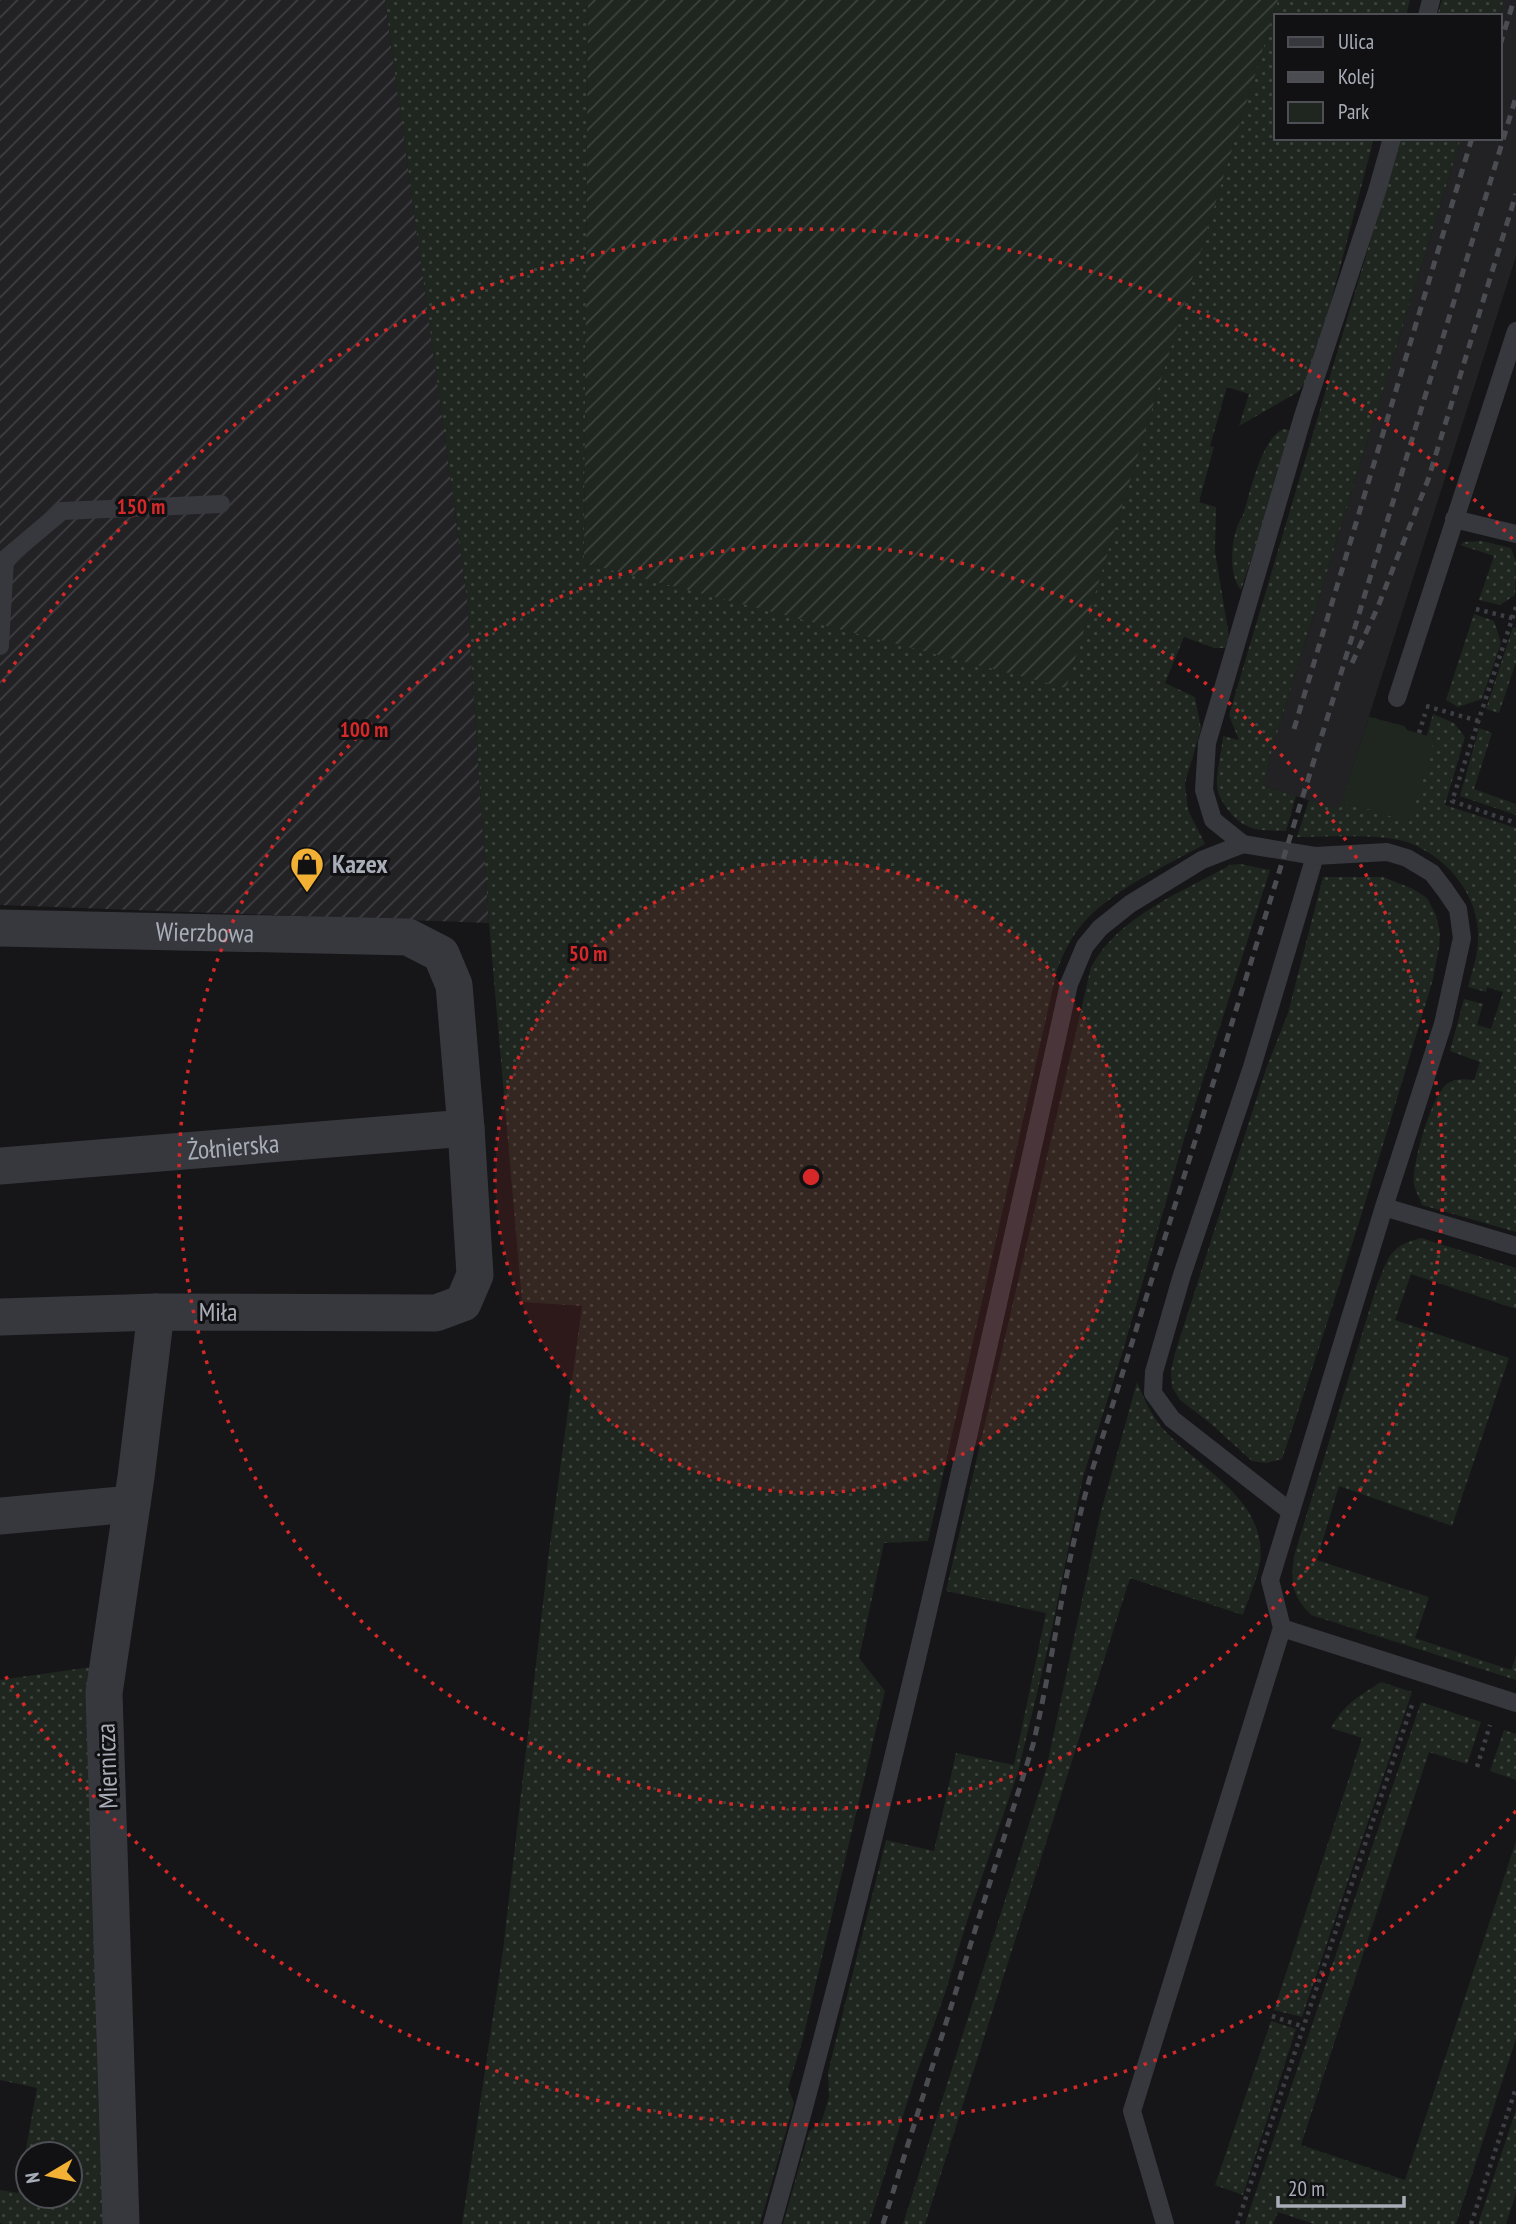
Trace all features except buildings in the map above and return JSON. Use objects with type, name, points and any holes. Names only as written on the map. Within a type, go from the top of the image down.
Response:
[{"type":"street","name":"Wierzbowa","points":[[0,928],[408,937],[441,954],[454,985],[466,1128]]},
{"type":"street","name":"Żołnierska","points":[[0,1167],[466,1128]]},
{"type":"street","name":"Miła","points":[[0,1317],[156,1312],[436,1312],[463,1303],[475,1275],[466,1128]]},
{"type":"street","name":"Miernicza","points":[[121,2224],[114,1704],[104,1693],[132,1504],[156,1312]]},
{"type":"street","points":[[0,1516],[132,1504]]},
{"type":"lane","points":[[1165,2224],[1132,2111],[1282,1628],[1270,1580],[1443,1024],[1462,938],[1458,909],[1432,873],[1407,858],[1387,852],[1315,856],[1243,844],[1213,820],[1204,790],[1207,743],[1303,416],[1391,140]]},
{"type":"lane","points":[[1397,698],[1516,331]]},
{"type":"lane","points":[[0,646],[5,559],[62,510],[221,504]]},
{"type":"lane","points":[[1454,519],[1516,534]]},
{"type":"lane","points":[[772,2224],[808,2095],[883,1799],[1069,984],[1086,946],[1100,928],[1130,904],[1202,860],[1243,844]]},
{"type":"lane","points":[[1291,1512],[1172,1419],[1153,1393],[1154,1372],[1186,1262],[1252,1067],[1315,856]]},
{"type":"lane","points":[[1384,1207],[1516,1246]]},
{"type":"lane","points":[[1282,1628],[1516,1703]]},
{"type":"path","points":[[1516,607],[1452,801],[1516,822]]},
{"type":"path","points":[[1476,609],[1514,619]]},
{"type":"path","points":[[1397,698],[1480,721]]},
{"type":"path","points":[[1419,733],[1428,707]]},
{"type":"path","points":[[1237,2224],[1415,1696]]},
{"type":"path","points":[[1477,1766],[1492,1721]]},
{"type":"path","points":[[1272,2017],[1304,2027]]},
{"type":"path","points":[[1471,2224],[1516,2088]]},
{"type":"shaded area","points":[[0,0],[385,0],[467,599],[489,923],[0,905]]},
{"type":"shaded area","points":[[1504,0],[1516,0],[1516,256],[1339,810],[1264,786],[1272,750],[1460,140],[1502,140],[1502,14],[1500,14]]},
{"type":"green space","points":[[385,0],[588,0],[584,563],[1066,687],[1278,0],[1410,0],[1406,14],[1274,14],[1274,140],[1373,140],[1312,374],[1298,392],[1239,426],[1249,394],[1227,387],[1210,446],[1214,447],[1199,502],[1216,507],[1215,552],[1229,636],[1225,648],[1214,648],[1184,637],[1165,683],[1195,697],[1201,729],[1185,783],[1188,810],[1205,844],[1110,899],[1083,923],[1065,952],[1057,970],[928,1541],[884,1543],[859,1658],[885,1691],[802,2042],[788,2088],[794,2103],[760,2224],[462,2224],[503,1950],[549,1551],[582,1306],[522,1302],[489,923],[467,599]]},
{"type":"green space","points":[[588,0],[1278,0],[1066,688],[584,563]]},
{"type":"green space","points":[[1442,0],[1504,0],[1500,14],[1438,14]]},
{"type":"green space","points":[[1400,140],[1460,140],[1272,750],[1264,786],[1296,796],[1286,831],[1256,829],[1242,823],[1232,814],[1218,791],[1217,774],[1223,736],[1239,740],[1229,715]]},
{"type":"green space","points":[[1283,429],[1290,430],[1291,439],[1241,590],[1232,564],[1233,542],[1262,455],[1275,435]]},
{"type":"green space","points":[[1482,541],[1511,548],[1516,562],[1515,595],[1500,605],[1479,600],[1494,556],[1460,545],[1464,542]]},
{"type":"green space","points":[[1474,614],[1494,621],[1501,643],[1482,699],[1458,707],[1446,700]]},
{"type":"green space","points":[[1513,627],[1516,628],[1516,662],[1499,713],[1486,709]]},
{"type":"green space","points":[[1433,714],[1454,723],[1465,737],[1445,805],[1516,828],[1516,1232],[1422,1205],[1414,1184],[1419,1147],[1436,1101],[1448,1083],[1464,1079],[1474,1080],[1480,1062],[1450,1051],[1464,999],[1483,1004],[1477,1025],[1491,1029],[1503,992],[1487,987],[1486,992],[1468,987],[1478,939],[1474,909],[1468,894],[1449,869],[1410,843],[1371,837],[1297,837],[1309,800],[1339,809],[1369,717],[1404,726],[1423,749]]},
{"type":"green space","points":[[1369,717],[1435,738],[1409,822],[1342,801]]},
{"type":"green space","points":[[1479,728],[1492,733],[1474,789],[1516,804],[1516,815],[1460,796]]},
{"type":"green space","points":[[1240,864],[1270,870],[1185,1136],[1122,1354],[1083,1477],[1049,1643],[1018,1772],[869,2224],[783,2224],[809,2132],[822,2120],[829,2097],[828,2072],[886,1840],[934,1851],[956,1753],[1014,1765],[1046,1613],[946,1591],[1091,967],[1103,949],[1135,919],[1230,865]]},
{"type":"green space","points":[[1323,877],[1383,877],[1413,889],[1427,898],[1436,915],[1440,933],[1439,948],[1433,979],[1322,1340],[1282,1459],[1266,1463],[1252,1461],[1180,1400],[1172,1387],[1171,1371],[1266,1069],[1288,1013]]},
{"type":"green space","points":[[1421,1238],[1516,1268],[1516,1309],[1411,1274],[1395,1320],[1509,1358],[1452,1526],[1339,1486],[1317,1560],[1429,1597],[1415,1638],[1511,1670],[1516,1656],[1516,1680],[1311,1615],[1299,1601],[1294,1588],[1294,1556],[1377,1285],[1396,1249]]},
{"type":"green space","points":[[1137,1382],[1162,1428],[1244,1505],[1254,1522],[1260,1541],[1257,1576],[1243,1615],[1130,1578],[925,2224],[903,2224],[1046,1770],[1100,1515]]},
{"type":"green space","points":[[91,1667],[107,2224],[0,2223],[0,2190],[14,2192],[14,2210],[84,2210],[84,2140],[28,2140],[37,2088],[0,2080],[0,1680]]},
{"type":"green space","points":[[1381,1682],[1412,1692],[1302,2017],[1274,2010],[1362,1738],[1331,1728],[1347,1707]]},
{"type":"green space","points":[[1421,1702],[1481,1722],[1467,1764],[1429,1752],[1301,2145],[1405,2180],[1516,1841],[1516,2039],[1456,2224],[1314,2224],[1278,2212],[1273,2224],[1245,2224]]},
{"type":"green space","points":[[1504,1730],[1516,1734],[1516,1780],[1490,1771]]},
{"type":"green space","points":[[1271,2021],[1296,2029],[1243,2195],[1215,2185]]},
{"type":"green space","points":[[1516,2110],[1516,2194],[1506,2224],[1478,2224]]},
{"type":"railway","points":[[1502,39],[1514,0]]},
{"type":"railway","points":[[883,2224],[1033,1745],[1074,1541],[1091,1474],[1331,706],[1516,97]]},
{"type":"railway","points":[[1294,729],[1471,140]]},
{"type":"railway","points":[[1352,663],[1377,609],[1428,480],[1516,194]]},
{"type":"place","name":"Kazex","points":[[307,894]]}]
